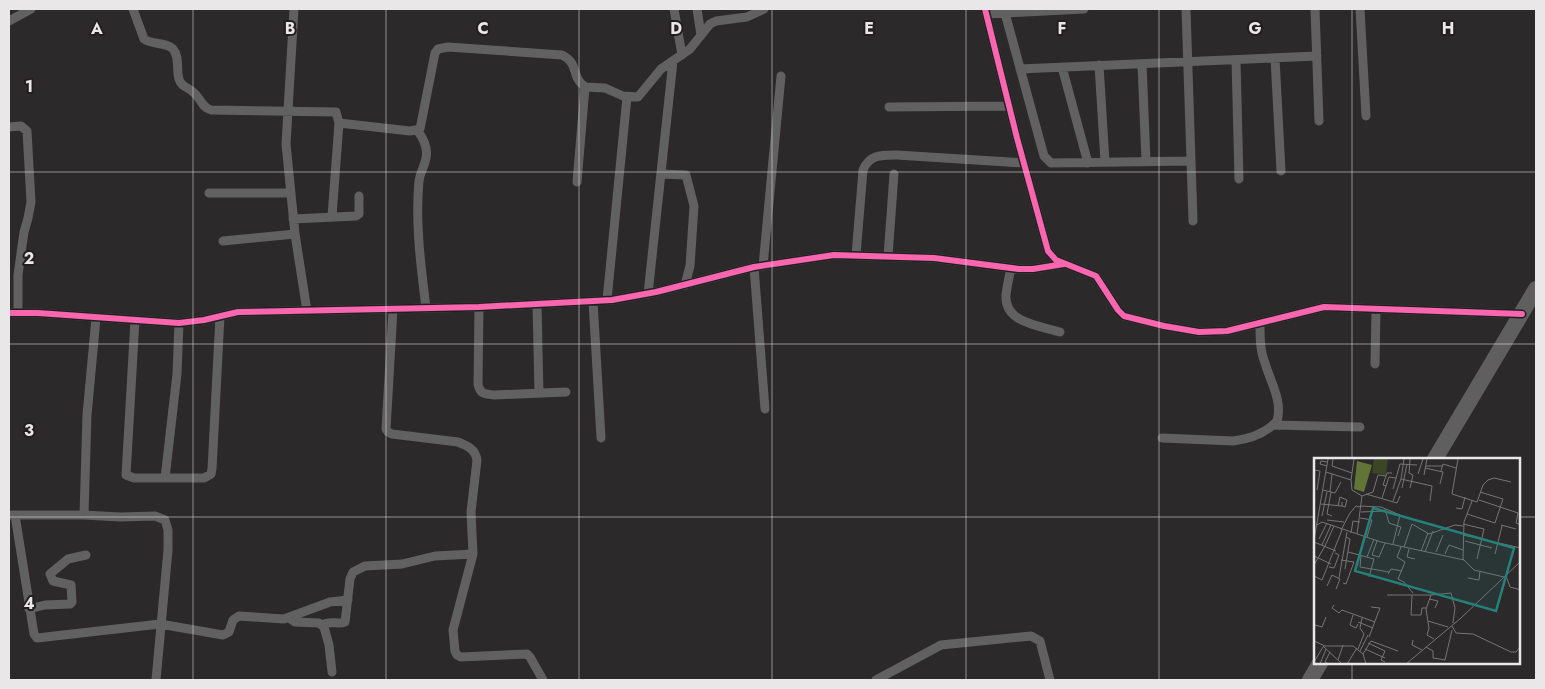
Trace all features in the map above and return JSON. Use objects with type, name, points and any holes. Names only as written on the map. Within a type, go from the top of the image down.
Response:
[{"type":"highway","points":[[1446,458],[1529,312],[1536,289]]},
{"type":"highway","points":[[1437,458],[1529,312]]},
{"type":"highway","points":[[1310,680],[1319,664]]},
{"type":"highway","points":[[1322,680],[1331,664]]},
{"type":"street","points":[[9,21],[30,9]]},
{"type":"street","points":[[133,9],[144,39],[149,42],[170,46],[173,49],[176,54],[179,80],[182,85],[194,92],[206,108],[212,110],[333,112],[338,114],[339,123],[332,216]]},
{"type":"street","points":[[294,9],[286,144],[293,219],[307,311]]},
{"type":"street","points":[[674,9],[682,55]]},
{"type":"street","points":[[697,9],[701,35]]},
{"type":"street","points":[[339,123],[410,131],[417,130],[421,126],[435,53],[443,47],[562,55],[570,59],[577,79],[585,87],[605,88],[626,97],[635,98],[641,95],[661,69],[690,49],[710,24],[716,21],[747,17],[764,9]]},
{"type":"street","points":[[1084,9],[1005,13],[985,11],[1046,246],[1052,256],[1064,264],[1082,269],[1096,276],[1118,310],[1127,318],[1199,332],[1227,331],[1324,307],[1529,312]]},
{"type":"street","points":[[1186,9],[1193,221]]},
{"type":"street","points":[[1315,9],[1319,121]]},
{"type":"street","points":[[1360,9],[1366,116]]},
{"type":"street","points":[[1005,13],[1044,156],[1047,161],[1051,163],[1191,161]]},
{"type":"street","points":[[1020,69],[1317,56]]},
{"type":"street","points":[[1275,58],[1280,171]]},
{"type":"street","points":[[1236,60],[1239,179]]},
{"type":"street","points":[[648,294],[673,61]]},
{"type":"street","points":[[1142,64],[1146,161]]},
{"type":"street","points":[[1099,65],[1105,162]]},
{"type":"street","points":[[1062,67],[1088,163]]},
{"type":"street","points":[[765,409],[759,266],[781,76]]},
{"type":"street","points":[[577,182],[585,87]]},
{"type":"street","points":[[607,300],[626,97]]},
{"type":"street","points":[[889,107],[1009,106]]},
{"type":"street","points":[[9,127],[21,126],[27,131],[31,202],[24,232],[14,313],[179,323],[204,320],[238,312],[479,307],[593,301],[648,294],[759,266],[834,255],[934,258],[1033,269],[1064,264]]},
{"type":"street","points":[[417,130],[422,136],[426,154],[426,160],[419,179],[418,216],[420,261],[426,308]]},
{"type":"street","points":[[856,255],[863,170],[871,158],[897,155],[1024,163]]},
{"type":"street","points":[[661,174],[686,175],[694,206],[690,266],[684,285]]},
{"type":"street","points":[[888,256],[894,174]]},
{"type":"street","points":[[209,194],[290,193]]},
{"type":"street","points":[[293,219],[356,216],[359,214],[359,196]]},
{"type":"street","points":[[222,241],[295,234]]},
{"type":"street","points":[[1011,268],[1006,295],[1006,302],[1010,311],[1014,316],[1022,320],[1060,332]]},
{"type":"street","points":[[593,301],[601,438]]},
{"type":"street","points":[[537,304],[539,393]]},
{"type":"street","points":[[479,307],[478,384],[479,390],[483,394],[566,392]]},
{"type":"street","points":[[393,309],[386,429],[392,434],[458,442],[466,445],[476,453],[477,460],[471,512],[473,554],[453,633],[455,651],[461,657],[527,654],[543,680]]},
{"type":"street","points":[[1375,364],[1376,309]]},
{"type":"street","points":[[135,320],[126,475],[134,478],[204,478],[211,474],[212,469],[220,316]]},
{"type":"street","points":[[84,515],[87,415],[96,318]]},
{"type":"street","points":[[165,478],[177,374],[179,323]]},
{"type":"street","points":[[1162,438],[1233,442],[1249,438],[1273,425],[1278,415],[1278,407],[1275,390],[1262,352],[1260,324]]},
{"type":"street","points":[[1273,425],[1360,427]]},
{"type":"street","points":[[156,680],[160,624],[168,550],[168,530],[165,520],[155,516],[12,515],[34,634],[37,638],[160,624],[223,635],[229,632],[233,620],[239,616],[289,618],[330,602],[348,600]]},
{"type":"street","points":[[322,625],[329,622],[345,622],[350,579],[353,572],[358,568],[402,564],[435,556],[473,554]]},
{"type":"street","points":[[29,609],[45,605],[70,604],[72,602],[71,585],[53,580],[50,574],[71,558],[86,555]]},
{"type":"street","points":[[289,618],[295,622],[314,622],[322,625],[326,631],[329,645],[332,672]]},
{"type":"street","points":[[876,680],[941,645],[1031,636],[1040,641],[1050,680]]},
{"type":"cycle path","points":[[985,9],[1017,138],[1048,251],[1056,260],[1096,276],[1124,316],[1199,332],[1227,331],[1324,307],[1522,314]]},
{"type":"cycle path","points":[[9,313],[38,313],[179,323],[204,320],[238,312],[479,307],[612,300],[656,292],[754,267],[834,255],[934,258],[1019,269],[1033,269],[1064,264]]}]
